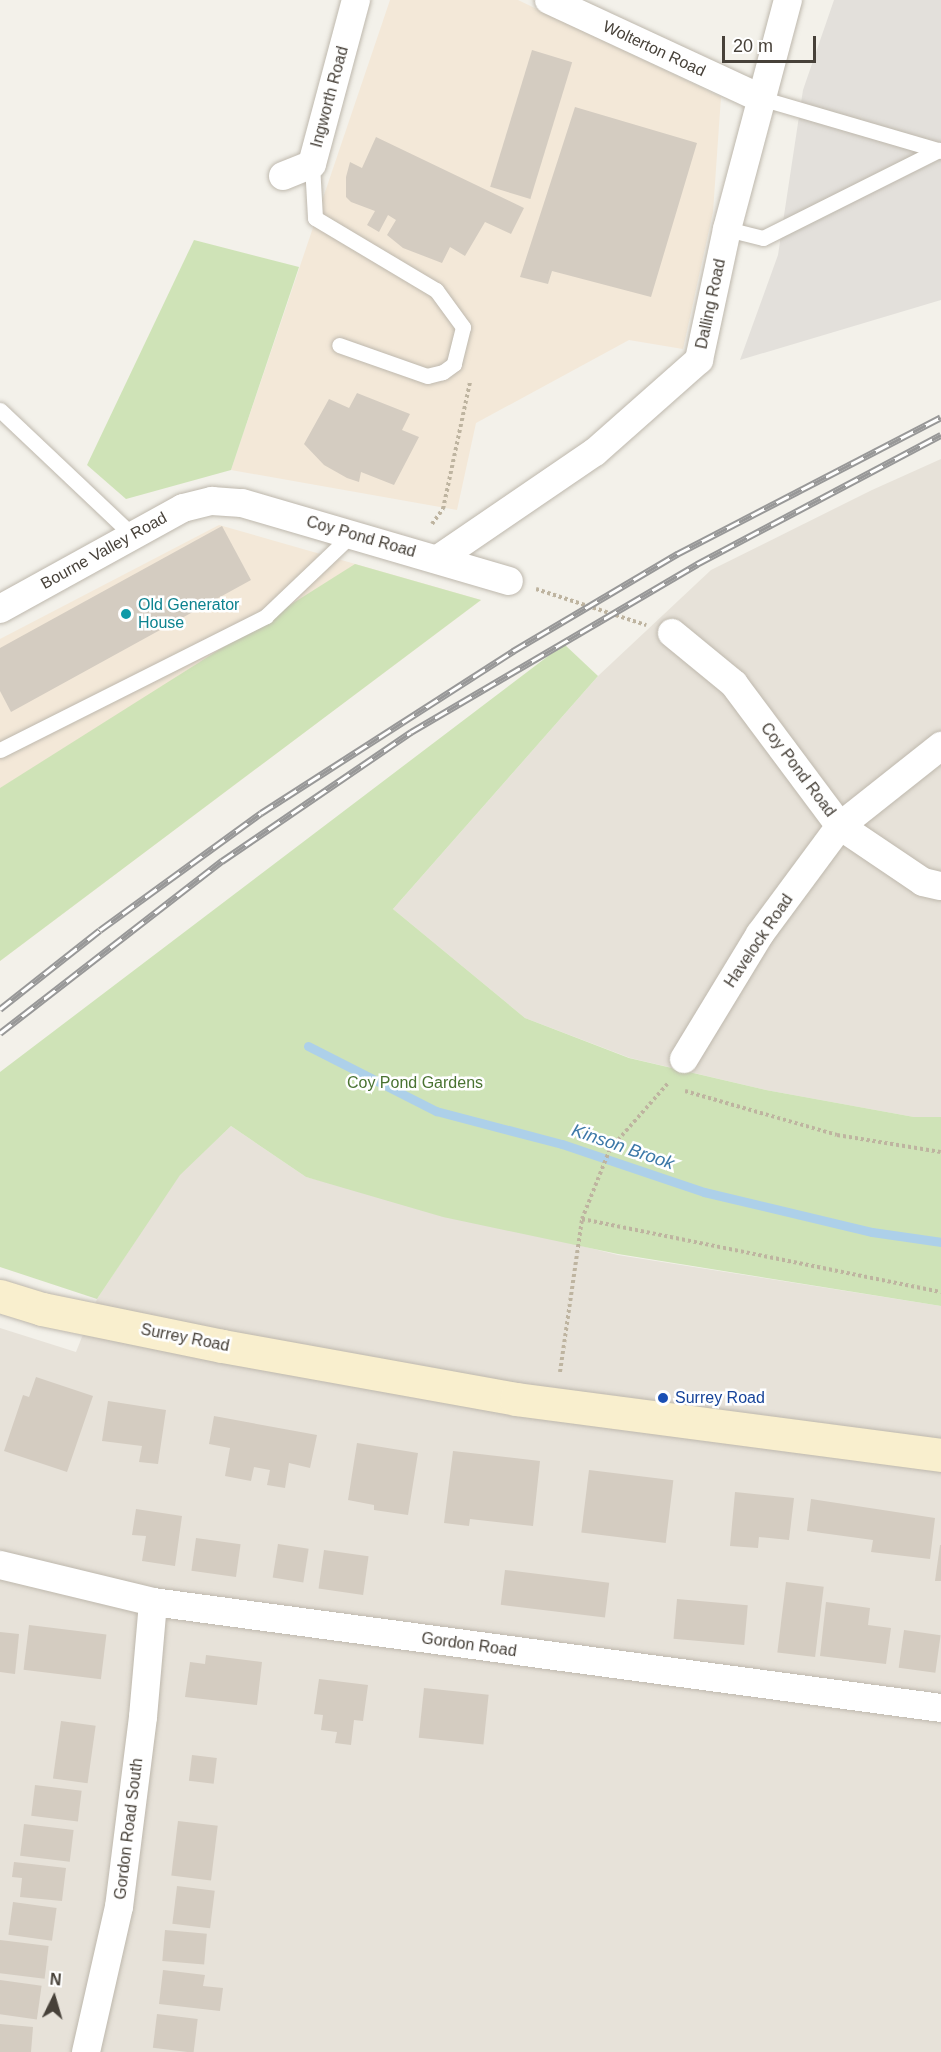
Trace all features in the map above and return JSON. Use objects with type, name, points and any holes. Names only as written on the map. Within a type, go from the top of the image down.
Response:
[{"type":"street","name":"Ingworth Road","points":[[283,176],[312,164],[356,0]]},
{"type":"street","name":"Wolterton Road","points":[[549,0],[760,98]]},
{"type":"street","name":"Dalling Road","points":[[425,555],[595,452],[699,360],[727,229],[760,98],[788,0]]},
{"type":"street","name":"Coy Pond Road","points":[[212,501],[242,503],[510,580]]},
{"type":"street","name":"Bourne Valley Road","points":[[0,609],[183,508],[212,501]]},
{"type":"street","name":"Coy Pond Road","points":[[672,633],[734,684],[840,826],[923,882],[941,886]]},
{"type":"street","name":"Havelock Road","points":[[684,1059],[760,934],[840,826],[941,746]]},
{"type":"street","name":"Surrey Road","points":[[0,1296],[42,1309],[222,1346],[516,1399],[941,1455]]},
{"type":"street","name":"Gordon Road","points":[[0,1565],[153,1602],[941,1708]]},
{"type":"street","name":"Gordon Road South","points":[[86,2052],[119,1907],[143,1717],[153,1602]]},
{"type":"lane","points":[[760,98],[940,151]]},
{"type":"lane","points":[[727,229],[763,238],[940,151]]},
{"type":"lane","points":[[312,164],[315,218],[436,290],[463,327],[454,364],[444,372],[427,376],[339,345]]},
{"type":"lane","points":[[0,410],[132,535]]},
{"type":"lane","points":[[0,750],[266,616],[351,535]]},
{"type":"path","points":[[425,555],[443,509],[473,372]]},
{"type":"path","points":[[510,580],[672,633]]},
{"type":"path","points":[[559,1380],[582,1219],[610,1149],[667,1085],[837,1135],[941,1152]]},
{"type":"path","points":[[582,1219],[941,1292]]},
{"type":"shaded area","points":[[390,0],[518,0],[721,97],[713,212],[683,349],[629,340],[476,423],[457,510],[231,470]]},
{"type":"shaded area","points":[[834,0],[941,0],[941,300],[740,360],[778,255],[803,90]]},
{"type":"shaded area","points":[[941,459],[941,1117],[914,1117],[766,1090],[630,1058],[525,1018],[393,909],[598,676],[711,570],[872,490]]},
{"type":"shaded area","points":[[219,525],[481,600],[0,961],[0,639]]},
{"type":"shaded area","points":[[231,1126],[306,1177],[618,1255],[941,1306],[941,2052],[0,2052],[0,1328],[76,1352],[97,1299],[179,1175]]},
{"type":"green space","points":[[194,240],[299,267],[231,470],[126,499],[87,465]]},
{"type":"green space","points":[[355,564],[481,600],[0,961],[0,788]]},
{"type":"green space","name":"Coy Pond Gardens","points":[[564,644],[598,676],[393,909],[525,1018],[629,1058],[766,1090],[914,1117],[941,1117],[941,1306],[618,1254],[443,1217],[306,1177],[231,1126],[180,1175],[97,1299],[0,1267],[0,1072]]},
{"type":"building","points":[[532,50],[572,62],[530,199],[490,187]]},
{"type":"building","points":[[575,107],[697,143],[651,297],[552,271],[548,284],[520,277]]},
{"type":"building","points":[[376,137],[524,208],[511,234],[485,222],[465,256],[450,247],[442,263],[403,248],[387,235],[396,220],[388,215],[379,232],[367,225],[375,211],[351,202],[346,197],[346,177],[350,162],[362,168]]},
{"type":"building","points":[[357,393],[410,414],[402,430],[419,437],[394,485],[361,472],[359,482],[347,478],[324,465],[304,444],[329,399],[349,408]]},
{"type":"building","name":"Old Generator House","points":[[222,526],[251,580],[11,712],[0,691],[0,648]]},
{"type":"building","points":[[36,1377],[93,1396],[67,1472],[4,1451],[23,1395],[29,1397]]},
{"type":"building","points":[[108,1401],[166,1410],[158,1464],[139,1462],[142,1446],[102,1441]]},
{"type":"building","points":[[214,1416],[317,1435],[310,1468],[289,1463],[285,1488],[267,1485],[270,1470],[254,1467],[251,1481],[225,1476],[230,1448],[209,1444]]},
{"type":"building","points":[[357,1443],[418,1453],[408,1515],[374,1510],[374,1505],[348,1500]]},
{"type":"building","points":[[453,1451],[540,1461],[533,1526],[470,1519],[469,1526],[444,1523]]},
{"type":"building","points":[[589,1470],[673,1480],[666,1543],[581,1533]]},
{"type":"building","points":[[735,1492],[794,1498],[789,1540],[759,1537],[758,1548],[730,1546]]},
{"type":"building","points":[[811,1499],[935,1518],[930,1559],[871,1552],[873,1540],[807,1531]]},
{"type":"building","points":[[136,1509],[182,1516],[175,1566],[142,1561],[146,1536],[132,1535]]},
{"type":"building","points":[[196,1538],[241,1544],[236,1577],[191,1571]]},
{"type":"building","points":[[278,1544],[309,1549],[303,1582],[273,1578]]},
{"type":"building","points":[[940,1545],[941,1581],[935,1581]]},
{"type":"building","points":[[324,1550],[369,1556],[363,1595],[319,1589]]},
{"type":"building","points":[[505,1570],[609,1583],[605,1618],[501,1605]]},
{"type":"building","points":[[786,1582],[824,1587],[815,1657],[777,1652]]},
{"type":"building","points":[[677,1599],[748,1605],[744,1645],[674,1639]]},
{"type":"building","points":[[826,1602],[870,1608],[868,1625],[891,1628],[886,1664],[820,1656]]},
{"type":"building","points":[[29,1625],[106,1635],[101,1679],[24,1670]]},
{"type":"building","points":[[904,1630],[941,1635],[935,1673],[899,1668]]},
{"type":"building","points":[[0,1632],[19,1634],[15,1674],[0,1672]]},
{"type":"building","points":[[206,1655],[262,1662],[257,1705],[185,1697],[190,1662],[205,1664]]},
{"type":"building","points":[[319,1679],[368,1685],[363,1721],[354,1720],[351,1745],[335,1743],[337,1732],[321,1730],[323,1715],[314,1714]]},
{"type":"building","points":[[424,1688],[489,1695],[483,1745],[419,1738]]},
{"type":"building","points":[[61,1721],[96,1726],[88,1783],[53,1778]]},
{"type":"building","points":[[192,1755],[217,1758],[214,1784],[189,1781]]},
{"type":"building","points":[[35,1785],[82,1791],[78,1821],[31,1816]]},
{"type":"building","points":[[178,1821],[218,1826],[211,1880],[171,1876]]},
{"type":"building","points":[[24,1824],[74,1830],[70,1862],[20,1856]]},
{"type":"building","points":[[14,1862],[66,1868],[62,1901],[20,1897],[22,1878],[12,1877]]},
{"type":"building","points":[[177,1886],[215,1891],[210,1928],[172,1924]]},
{"type":"building","points":[[13,1902],[57,1908],[52,1941],[8,1935]]},
{"type":"building","points":[[165,1930],[207,1934],[204,1965],[162,1961]]},
{"type":"building","points":[[0,1940],[49,1946],[45,1979],[0,1973]]},
{"type":"building","points":[[163,1970],[205,1975],[203,1986],[223,1988],[220,2011],[159,2004]]},
{"type":"building","points":[[0,1980],[42,1986],[37,2020],[0,2014]]},
{"type":"building","points":[[157,2014],[198,2019],[194,2052],[153,2048]]},
{"type":"building","points":[[0,2024],[33,2027],[31,2052],[0,2052]]},
{"type":"waterway","name":"Kinson Brook","points":[[308,1046],[436,1111],[562,1144],[704,1192],[872,1232],[941,1242]]},
{"type":"railway","points":[[0,1009],[100,930],[261,813],[513,651],[677,554],[941,417]]},
{"type":"railway","points":[[0,1033],[222,861],[411,732],[697,564],[941,435]]},
{"type":"place","name":"Old Generator House","points":[[126,614]]},
{"type":"place","name":"Surrey Road","points":[[663,1398]]}]
